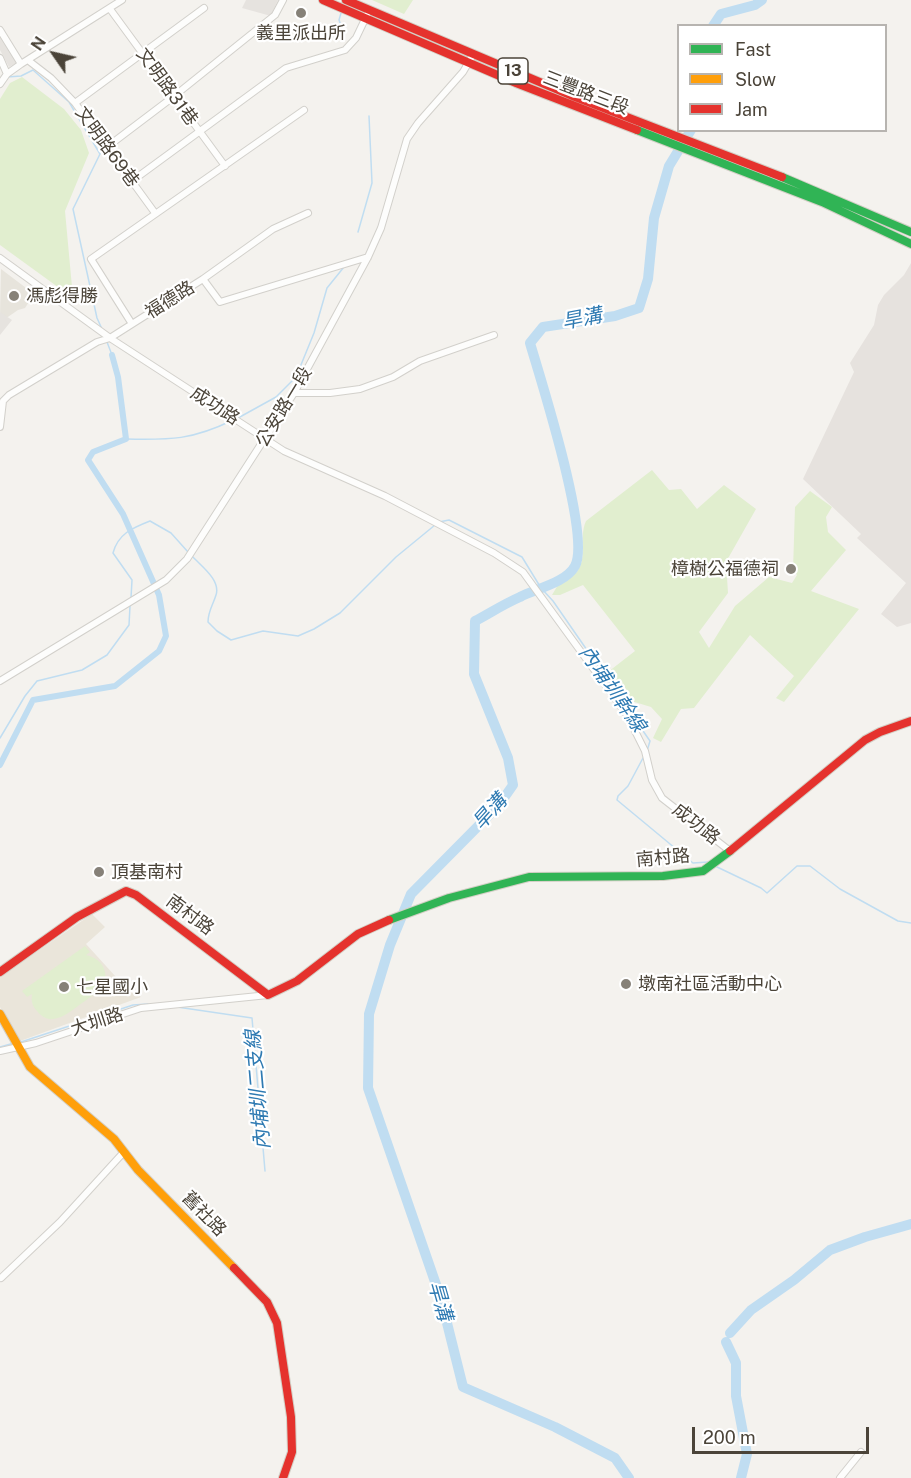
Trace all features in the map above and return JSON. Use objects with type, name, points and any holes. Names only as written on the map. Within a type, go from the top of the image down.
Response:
[{"type":"street","points":[[0,84],[7,74],[21,64],[122,0]]},
{"type":"street","points":[[106,147],[173,97],[275,15],[283,0]]},
{"type":"street","name":"三豐路三段","points":[[323,0],[350,3],[367,14],[471,59],[695,147]]},
{"type":"street","points":[[75,103],[204,8]]},
{"type":"street","name":"文明路31巷","points":[[110,9],[225,166]]},
{"type":"street","points":[[132,181],[286,68],[345,50],[356,38],[367,14]]},
{"type":"street","points":[[0,30],[21,64]]},
{"type":"street","points":[[0,58],[7,74]]},
{"type":"street","name":"公安路一段","points":[[0,681],[166,580],[187,558],[294,393],[368,257],[381,228],[407,139],[471,59]]},
{"type":"street","name":"文明路69巷","points":[[29,61],[51,78],[75,103],[155,213]]},
{"type":"street","points":[[132,324],[92,259],[304,110]]},
{"type":"street","name":"13","points":[[695,147],[820,192],[911,232]]},
{"type":"street","name":"13","points":[[695,147],[822,202],[911,244]]},
{"type":"street","points":[[202,279],[273,229],[308,213]]},
{"type":"street","name":"福德路","points":[[0,427],[3,401],[9,395],[97,342],[110,338],[202,279],[220,302],[368,257]]},
{"type":"street","name":"成功路","points":[[0,258],[110,338],[284,451],[385,496],[509,562],[523,572],[627,715],[645,751],[652,780],[662,798],[730,851]]},
{"type":"street","points":[[294,393],[360,389],[393,377],[420,361],[494,335]]},
{"type":"street","name":"南村路","points":[[0,972],[87,910],[109,897],[126,891],[136,895],[268,994],[297,981],[358,934],[387,920],[449,898],[529,877],[607,878],[685,875],[703,871],[865,740],[911,721]]},
{"type":"street","name":"大圳路","points":[[0,1051],[19,1048],[141,1008],[268,994]]},
{"type":"street","name":"舊社路","points":[[0,1014],[30,1067],[96,1122],[267,1302],[277,1323],[291,1417],[292,1452],[282,1478]]},
{"type":"street","points":[[1,1278],[60,1222],[123,1153]]},
{"type":"street","points":[[840,1478],[861,1452]]},
{"type":"shaded area","points":[[246,0],[278,0],[271,16],[242,8]]},
{"type":"shaded area","points":[[0,36],[17,63],[9,67],[0,50]]},
{"type":"shaded area","points":[[911,263],[911,623],[897,627],[881,614],[906,583],[857,538],[861,534],[803,479],[854,372],[850,363],[874,325],[878,305],[884,295],[904,275]]},
{"type":"shaded area","name":"馮彪得勝","points":[[1,269],[34,294],[25,308],[5,319],[0,316]]},
{"type":"shaded area","points":[[0,312],[12,320],[0,335]]},
{"type":"shaded area","name":"七星國小","points":[[92,914],[105,927],[86,944],[116,977],[141,997],[20,1041],[0,1007],[0,977]]},
{"type":"green space","points":[[372,0],[413,0],[404,14]]},
{"type":"green space","points":[[22,77],[64,109],[81,130],[89,153],[65,211],[73,298],[0,245],[0,99],[10,83]]},
{"type":"green space","points":[[652,470],[669,490],[681,489],[697,509],[724,485],[756,509],[726,562],[728,593],[699,632],[709,648],[735,606],[769,577],[792,583],[797,575],[793,570],[795,507],[810,491],[832,507],[826,517],[828,532],[846,550],[811,591],[859,609],[784,702],[776,698],[794,676],[750,635],[694,708],[681,709],[661,742],[653,738],[662,719],[651,707],[628,700],[608,672],[635,651],[583,585],[560,595],[552,595],[565,573],[576,573],[580,567],[586,521]]},
{"type":"green space","points":[[85,946],[90,952],[86,955],[95,958],[102,965],[105,972],[103,984],[94,994],[67,1014],[53,1019],[44,1017],[34,1007],[32,994],[27,997],[22,991]]},
{"type":"waterway","name":"旱溝","points":[[714,24],[721,14],[755,5],[762,0]]},
{"type":"waterway","points":[[341,13],[339,20],[343,31]]},
{"type":"waterway","points":[[7,77],[21,76],[33,70],[69,102],[100,154],[73,209],[97,318],[102,329]]},
{"type":"waterway","points":[[358,232],[372,183],[369,116]]},
{"type":"waterway","name":"旱溝","points":[[629,1478],[615,1458],[555,1427],[463,1387],[441,1299],[368,1088],[369,1014],[390,945],[411,894],[499,805],[513,785],[508,758],[474,674],[475,621],[514,600],[558,581],[571,572],[575,566],[578,549],[571,492],[530,343],[543,327],[615,316],[639,308],[648,279],[654,218],[669,166],[690,132]]},
{"type":"waterway","points":[[238,418],[276,397],[296,377],[314,333],[327,288],[344,267]]},
{"type":"waterway","points":[[107,342],[112,355]]},
{"type":"waterway","points":[[0,765],[33,700],[115,686],[159,651],[166,636],[159,595],[123,514],[88,460],[93,452],[126,439],[118,377],[112,355]]},
{"type":"waterway","points":[[126,439],[193,435],[233,420]]},
{"type":"waterway","name":"內埔圳幹線","points":[[439,522],[449,520],[522,557],[541,588],[553,601],[650,741],[647,751]]},
{"type":"waterway","points":[[131,598],[132,580],[113,553],[122,536],[150,521],[171,533],[188,552]]},
{"type":"waterway","points":[[192,556],[216,584],[216,595],[208,622],[217,631],[231,640],[263,631],[298,636],[340,613],[396,557],[435,525]]},
{"type":"waterway","points":[[0,738],[25,696],[37,681],[82,670],[107,655],[129,625],[130,606]]},
{"type":"waterway","name":"內埔圳幹線","points":[[643,758],[628,786],[617,800],[693,863],[708,862]]},
{"type":"waterway","name":"內埔圳幹線","points":[[715,866],[767,893],[797,866],[810,866],[840,889],[898,921],[911,923]]},
{"type":"waterway","name":"內埔圳二支線","points":[[21,1042],[133,1005],[148,1004]]},
{"type":"waterway","name":"內埔圳二支線","points":[[177,1007],[252,1018],[265,1171]]},
{"type":"waterway","name":"內埔圳二支線","points":[[0,1047],[14,1043]]},
{"type":"waterway","points":[[730,1333],[751,1310],[794,1280],[830,1250],[911,1224]]},
{"type":"waterway","points":[[726,1342],[736,1363],[736,1396],[747,1454],[741,1478]]},
{"type":"traffic: fast","points":[[637,130],[822,202],[911,244]]},
{"type":"traffic: fast","points":[[782,177],[911,232]]},
{"type":"traffic: fast","points":[[389,920],[449,898],[529,877],[663,876],[703,871],[730,851]]},
{"type":"traffic: slow","points":[[0,1014],[30,1067],[114,1139],[138,1170],[234,1268]]},
{"type":"traffic: jam","points":[[323,0],[516,83],[637,130]]},
{"type":"traffic: jam","points":[[346,0],[575,97],[782,177]]},
{"type":"traffic: jam","points":[[730,851],[865,740],[911,721]]},
{"type":"traffic: jam","points":[[0,972],[77,917],[126,891],[136,895],[268,995],[297,981],[358,934],[389,920]]},
{"type":"traffic: jam","points":[[234,1268],[267,1302],[277,1323],[291,1417],[292,1452],[283,1478]]},
{"type":"place","name":"義里派出所","points":[[301,13]]},
{"type":"place","name":"馮彪得勝","points":[[14,296]]},
{"type":"place","name":"樟樹公福德祠","points":[[791,569]]},
{"type":"place","name":"頂基南村","points":[[99,872]]},
{"type":"place","name":"墩南社區活動中心","points":[[626,984]]},
{"type":"place","name":"七星國小","points":[[64,987]]}]
